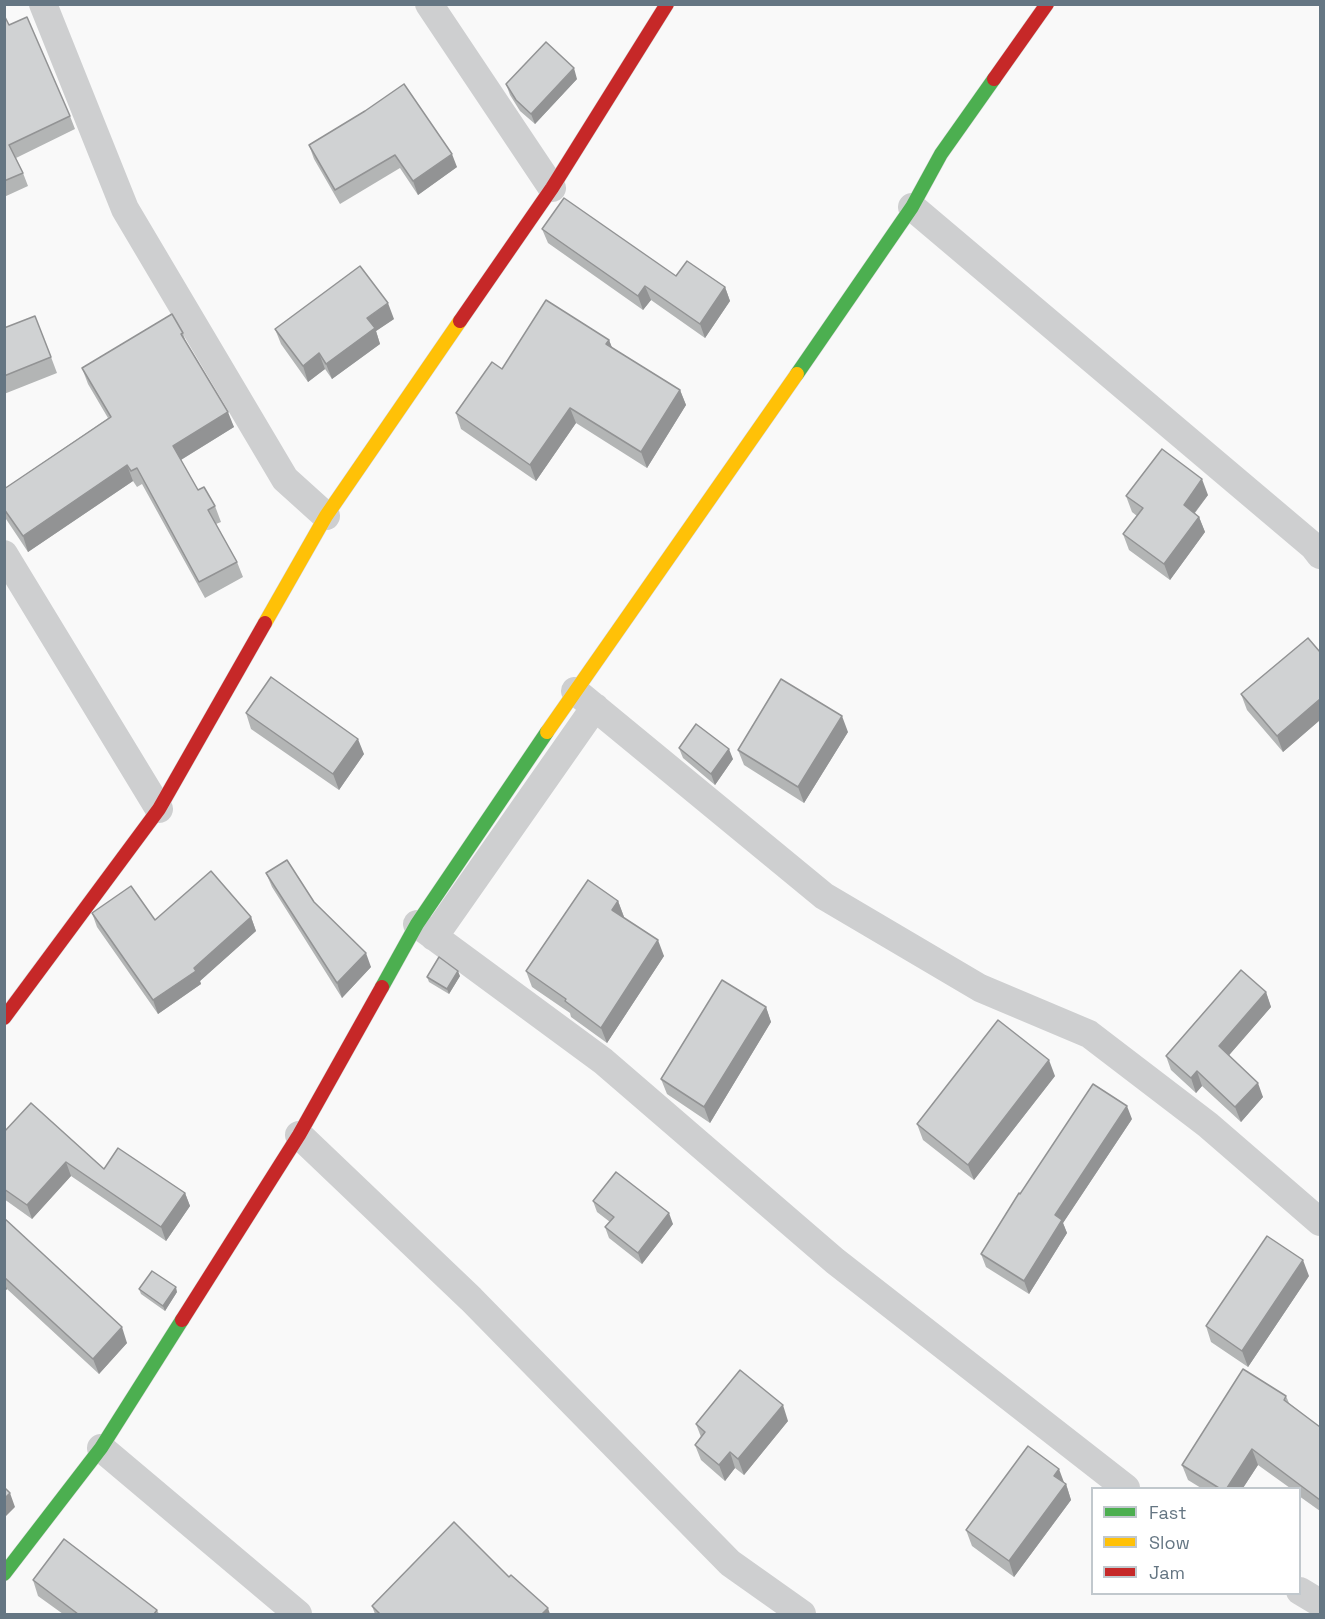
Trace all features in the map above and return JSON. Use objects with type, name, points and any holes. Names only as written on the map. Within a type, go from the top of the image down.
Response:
[{"type":"street","points":[[43,4],[124,209],[285,479],[326,516]]},
{"type":"street","points":[[429,4],[552,188]]},
{"type":"street","points":[[4,1018],[159,809],[326,516],[552,188],[667,4]]},
{"type":"street","points":[[4,1574],[101,1448],[426,930],[585,699],[772,411],[912,207],[941,154],[1047,4]]},
{"type":"street","points":[[912,207],[1313,546],[1320,555]]},
{"type":"street","points":[[4,554],[159,809]]},
{"type":"street","points":[[585,699],[824,896],[980,988],[1089,1034],[1208,1125],[1320,1222]]},
{"type":"street","points":[[426,930],[603,1061],[835,1261],[1125,1487]]},
{"type":"street","points":[[299,1135],[471,1299],[730,1563],[802,1614]]},
{"type":"street","points":[[101,1448],[298,1614]]},
{"type":"street","points":[[1301,1592],[1320,1603]]},
{"type":"building","points":[[4,15],[9,25],[27,17],[70,116],[9,145],[23,173],[4,181]]},
{"type":"building","points":[[546,42],[574,68],[531,114],[516,100],[506,84]]},
{"type":"building","points":[[404,84],[452,154],[413,181],[395,155],[335,190],[309,145]]},
{"type":"building","points":[[564,198],[676,276],[687,261],[725,287],[700,324],[645,286],[638,296],[542,229]]},
{"type":"building","points":[[360,266],[388,303],[367,318],[375,328],[326,364],[319,353],[303,366],[275,329]]},
{"type":"building","points":[[546,300],[609,340],[606,344],[680,390],[641,452],[570,408],[530,465],[456,413],[492,362],[502,369]]},
{"type":"building","points":[[172,314],[183,333],[181,334],[228,412],[173,446],[198,490],[204,487],[215,506],[208,510],[237,562],[199,582],[137,468],[131,471],[127,465],[23,536],[4,509],[4,489],[111,417],[82,368]]},
{"type":"building","points":[[35,316],[51,357],[4,376],[4,328]]},
{"type":"building","points":[[1162,449],[1202,479],[1184,505],[1199,517],[1164,564],[1123,534],[1143,508],[1126,496]]},
{"type":"building","points":[[1308,638],[1320,652],[1320,699],[1277,736],[1241,694]]},
{"type":"building","points":[[271,677],[358,739],[333,774],[246,713]]},
{"type":"building","points":[[781,679],[842,716],[798,787],[738,750]]},
{"type":"building","points":[[696,724],[729,749],[711,774],[679,748]]},
{"type":"building","points":[[287,860],[314,902],[366,953],[337,983],[266,873]]},
{"type":"building","points":[[211,871],[251,917],[194,968],[196,971],[153,1000],[92,913],[131,886],[155,920]]},
{"type":"building","points":[[588,880],[618,901],[612,910],[658,940],[601,1028],[565,1001],[566,999],[526,971]]},
{"type":"building","points":[[439,957],[458,971],[447,989],[427,977]]},
{"type":"building","points":[[1241,970],[1266,992],[1219,1046],[1258,1083],[1235,1107],[1197,1071],[1191,1078],[1166,1056]]},
{"type":"building","points":[[722,980],[766,1007],[704,1107],[661,1079]]},
{"type":"building","points":[[998,1020],[1049,1060],[968,1165],[917,1124]]},
{"type":"building","points":[[1093,1084],[1127,1106],[1055,1215],[1062,1220],[1024,1281],[981,1254],[1019,1193]]},
{"type":"building","points":[[31,1103],[104,1169],[118,1148],[185,1193],[161,1227],[66,1162],[27,1205],[4,1189],[4,1132]]},
{"type":"building","points":[[616,1172],[669,1213],[638,1253],[605,1227],[614,1217],[593,1201]]},
{"type":"building","points":[[4,1218],[122,1327],[93,1359],[4,1277]]},
{"type":"building","points":[[1267,1236],[1303,1260],[1242,1351],[1206,1326]]},
{"type":"building","points":[[152,1271],[176,1287],[163,1306],[139,1289]]},
{"type":"building","points":[[1243,1369],[1286,1396],[1284,1400],[1320,1427],[1320,1500],[1252,1449],[1228,1487],[1217,1487],[1182,1465]]},
{"type":"building","points":[[740,1370],[783,1405],[738,1459],[730,1452],[719,1465],[695,1445],[705,1432],[696,1424]]},
{"type":"building","points":[[1028,1446],[1059,1469],[1054,1476],[1066,1484],[1009,1561],[966,1530]]},
{"type":"building","points":[[4,1487],[10,1493],[4,1499]]},
{"type":"building","points":[[454,1522],[509,1577],[511,1575],[548,1608],[542,1614],[380,1614],[372,1606]]},
{"type":"building","points":[[64,1539],[157,1610],[154,1614],[78,1614],[33,1580]]},
{"type":"traffic: fast","points":[[797,374],[912,207],[941,154],[994,79]]},
{"type":"traffic: fast","points":[[382,987],[417,924],[547,732]]},
{"type":"traffic: fast","points":[[4,1574],[101,1448],[182,1320]]},
{"type":"traffic: slow","points":[[265,623],[326,516],[460,321]]},
{"type":"traffic: slow","points":[[547,732],[797,374]]},
{"type":"traffic: jam","points":[[460,321],[552,188],[667,4]]},
{"type":"traffic: jam","points":[[994,79],[1047,4]]},
{"type":"traffic: jam","points":[[4,1018],[159,809],[265,623]]},
{"type":"traffic: jam","points":[[182,1320],[299,1135],[382,987]]}]
